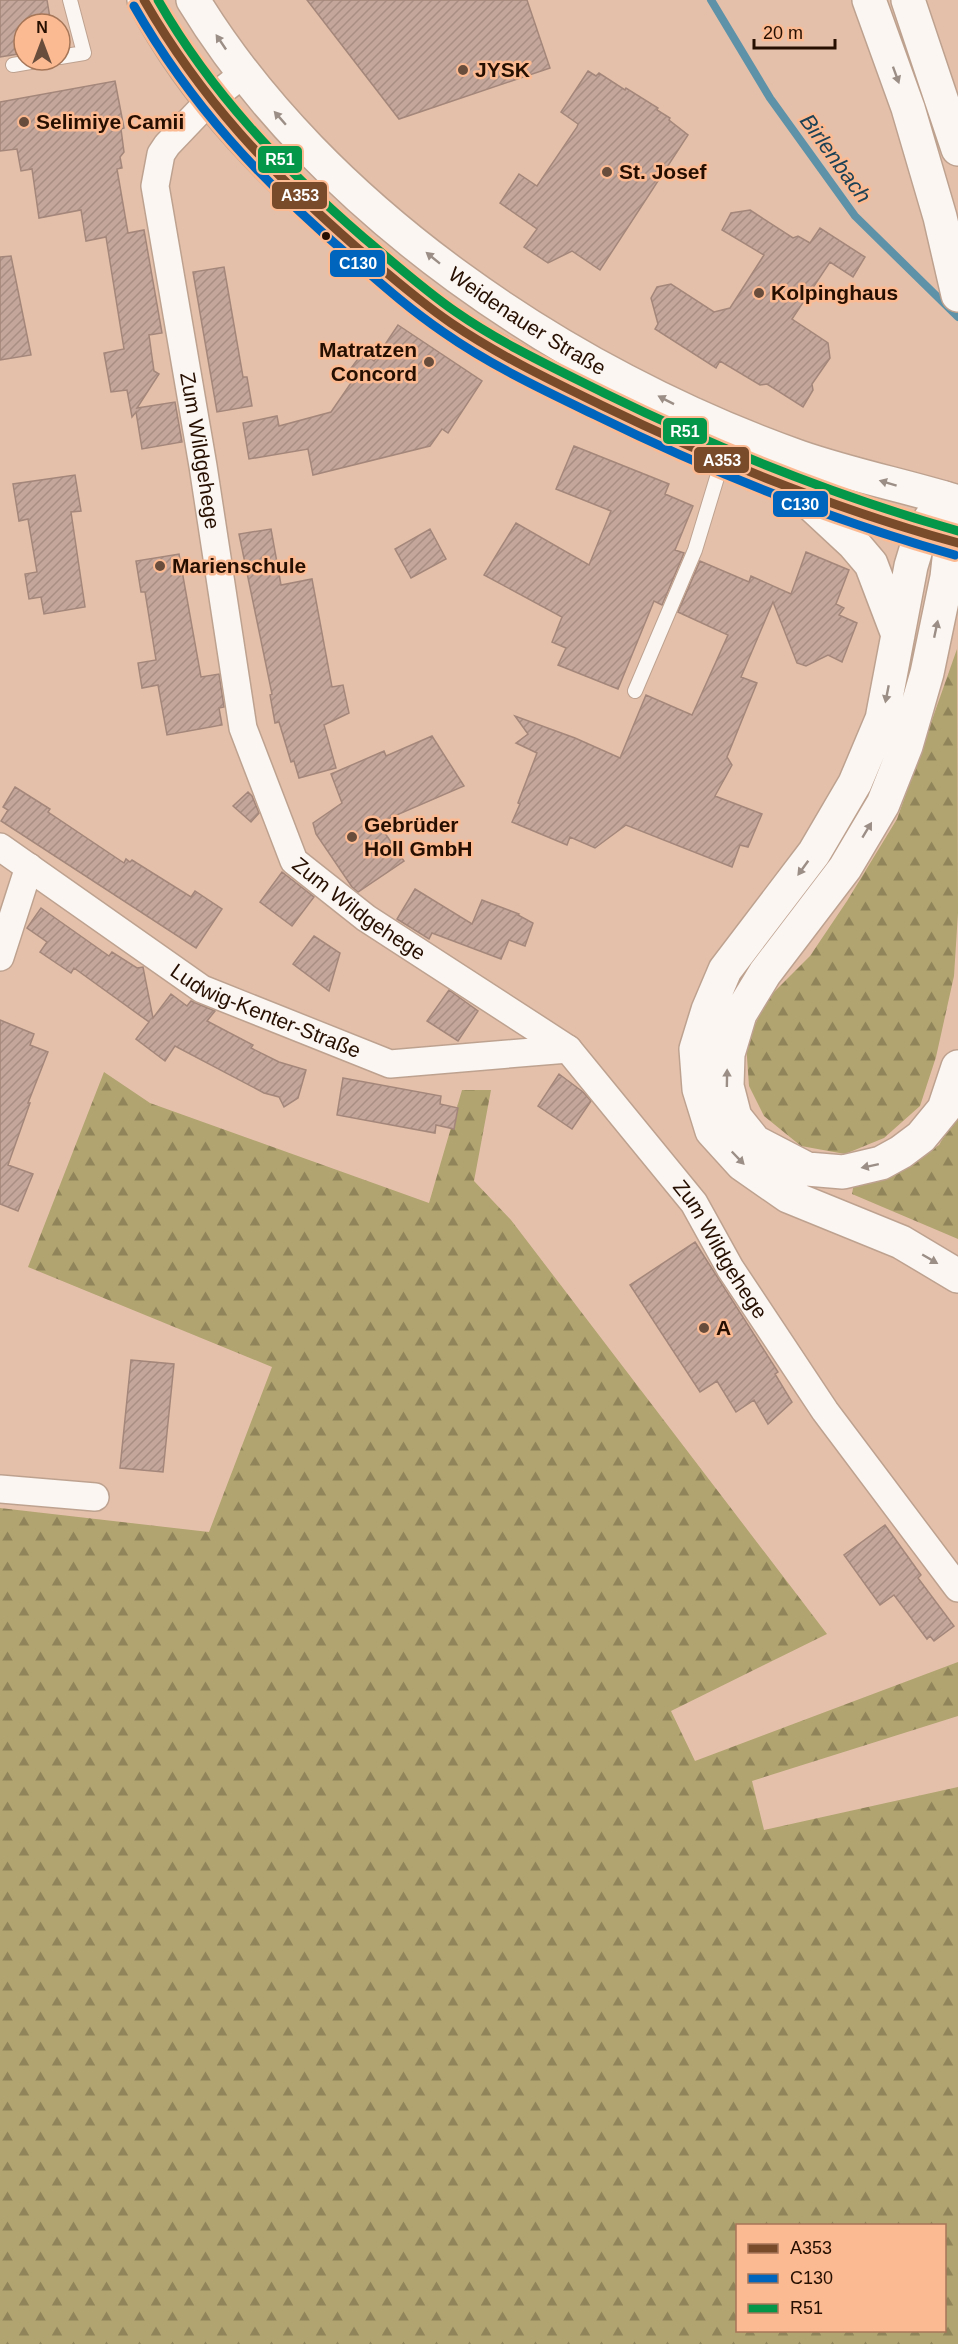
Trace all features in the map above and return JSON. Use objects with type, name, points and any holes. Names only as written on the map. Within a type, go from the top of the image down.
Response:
[{"type":"main road","name":"Weidenauer Straße","points":[[144,0],[152,16],[209,101],[244,140],[321,217],[414,295],[461,330],[566,388],[722,461],[797,491],[943,539]]},
{"type":"main road","points":[[869,0],[911,118],[940,217],[958,295]]},
{"type":"main road","points":[[908,0],[958,149]]},
{"type":"main road","name":"Weidenauer Straße","points":[[201,3],[243,74],[319,160],[376,212],[440,263],[514,316],[585,359],[689,411],[799,456],[898,487],[951,500]]},
{"type":"main road","points":[[797,491],[855,544],[871,564],[898,637]]},
{"type":"main road","points":[[951,500],[943,539],[947,577],[927,673],[906,747],[883,804],[844,868],[765,973],[740,1014],[728,1054],[727,1086],[735,1117],[755,1142],[807,1169],[843,1172],[881,1163],[902,1152],[921,1137],[944,1109],[958,1067]]},
{"type":"main road","points":[[943,539],[910,566],[882,720],[855,783],[814,853],[725,970],[708,1010],[696,1049],[699,1089],[712,1131],[742,1164],[788,1196],[901,1242],[958,1276]]},
{"type":"street","name":"Zum Wildgehege","points":[[243,74],[209,101],[167,145],[161,154],[155,186],[203,465],[243,728],[294,861],[366,918],[568,1049],[694,1203],[730,1268],[825,1411],[958,1588]]},
{"type":"street","name":"Ludwig-Kenter-Straße","points":[[0,847],[202,989],[390,1064],[568,1049]]},
{"type":"street","points":[[0,957],[29,867]]},
{"type":"street","points":[[0,1490],[95,1497]]},
{"type":"lane","points":[[70,0],[84,53],[72,55]]},
{"type":"lane","points":[[635,691],[695,550],[722,461]]},
{"type":"green space","points":[[957,649],[958,913],[954,976],[936,1057],[920,1106],[884,1138],[845,1154],[801,1146],[764,1116],[749,1086],[746,1043],[768,998],[810,956],[897,819]]},
{"type":"green space","points":[[104,1072],[150,1103],[429,1203],[462,1090],[491,1090],[474,1181],[511,1220],[827,1634],[671,1711],[695,1761],[958,1662],[958,1716],[752,1781],[764,1830],[958,1787],[958,2344],[0,2344],[0,1508],[209,1532],[272,1367],[28,1267]]},
{"type":"green space","points":[[958,1112],[958,1239],[852,1194],[854,1183],[894,1173],[939,1145]]},
{"type":"building","points":[[0,0],[47,0],[49,12],[12,12],[12,55],[0,57]]},
{"type":"building","points":[[307,0],[527,0],[550,68],[399,119]]},
{"type":"building","name":"St. Josef","points":[[588,71],[596,76],[599,73],[658,108],[657,110],[670,118],[669,120],[688,135],[600,270],[572,251],[548,263],[524,247],[537,229],[500,203],[519,174],[537,186],[577,127],[578,124],[561,112]]},
{"type":"building","points":[[115,81],[124,128],[121,129],[124,152],[120,157],[122,168],[117,169],[128,233],[144,230],[162,333],[149,335],[154,371],[159,374],[137,408],[175,402],[182,442],[142,449],[136,412],[132,417],[127,390],[111,392],[104,353],[124,349],[106,237],[86,241],[81,210],[39,218],[32,169],[21,171],[17,149],[0,151],[0,102]]},
{"type":"building","points":[[750,210],[793,238],[798,236],[810,243],[820,228],[865,257],[853,277],[830,262],[792,319],[828,343],[830,358],[812,384],[813,390],[803,407],[767,384],[760,385],[720,361],[716,368],[655,329],[658,324],[651,298],[657,287],[671,284],[714,312],[730,308],[764,255],[722,230],[731,213]]},
{"type":"building","points":[[11,256],[31,355],[0,360],[0,257]]},
{"type":"building","points":[[224,267],[243,377],[247,377],[252,406],[217,412],[193,272]]},
{"type":"building","points":[[398,325],[482,381],[448,433],[442,429],[430,446],[313,475],[308,449],[249,459],[243,423],[277,416],[279,426],[331,412],[351,383],[343,379],[363,352],[374,361]]},
{"type":"building","points":[[574,446],[669,484],[665,494],[693,506],[675,550],[684,553],[662,605],[654,601],[618,689],[558,665],[566,648],[552,642],[562,617],[484,575],[516,523],[589,565],[611,511],[556,489]]},
{"type":"building","points":[[75,475],[81,511],[71,512],[85,607],[44,614],[41,597],[29,599],[25,574],[37,572],[28,519],[19,521],[13,484]]},
{"type":"building","points":[[271,529],[281,585],[312,579],[332,687],[343,685],[349,713],[324,725],[336,768],[299,778],[294,761],[291,762],[279,722],[275,723],[270,695],[272,694],[239,534]]},
{"type":"building","points":[[430,529],[446,559],[411,578],[395,549]]},
{"type":"building","points":[[806,552],[849,570],[836,604],[844,608],[839,615],[857,623],[842,662],[828,655],[806,666],[797,663],[773,602],[741,677],[757,683],[727,757],[732,765],[715,796],[762,814],[748,847],[740,845],[732,867],[626,825],[595,848],[570,837],[567,845],[512,822],[537,753],[516,743],[528,734],[515,716],[575,738],[620,758],[646,695],[692,715],[728,635],[678,612],[700,561],[749,582],[751,576],[791,594]]},
{"type":"building","points":[[179,554],[201,677],[219,674],[224,707],[219,708],[222,725],[167,735],[158,685],[142,688],[138,663],[156,660],[145,592],[141,592],[136,561]]},
{"type":"building","points":[[432,736],[464,786],[378,823],[404,861],[358,892],[352,887],[316,834],[313,823],[342,803],[331,774],[384,751],[386,756]]},
{"type":"building","points":[[15,787],[50,809],[48,812],[124,863],[126,859],[130,862],[132,860],[191,897],[195,891],[222,909],[196,948],[1,821],[8,810],[3,807]]},
{"type":"building","points":[[248,792],[259,813],[251,822],[233,806]]},
{"type":"building","points":[[282,872],[314,897],[292,926],[260,902]]},
{"type":"building","points":[[415,889],[472,924],[482,900],[519,914],[533,923],[525,946],[509,940],[501,959],[432,933],[429,939],[397,919]]},
{"type":"building","points":[[41,908],[109,956],[112,952],[137,968],[143,967],[153,1018],[171,994],[187,1006],[191,1001],[215,1011],[207,1021],[253,1045],[251,1048],[279,1062],[306,1070],[298,1098],[284,1107],[279,1097],[264,1093],[175,1046],[165,1061],[136,1039],[149,1022],[74,968],[71,973],[40,952],[47,942],[27,928]]},
{"type":"building","points":[[314,936],[340,953],[329,991],[293,964]]},
{"type":"building","points":[[449,990],[478,1011],[458,1041],[427,1021]]},
{"type":"building","points":[[0,1020],[34,1034],[30,1045],[48,1052],[28,1103],[30,1103],[8,1165],[33,1174],[18,1211],[0,1204]]},
{"type":"building","points":[[559,1074],[591,1101],[572,1129],[538,1106]]},
{"type":"building","points":[[343,1078],[441,1096],[440,1104],[458,1108],[454,1129],[436,1125],[435,1133],[337,1115]]},
{"type":"building","name":"A","points":[[695,1242],[778,1372],[775,1374],[792,1402],[768,1424],[754,1400],[736,1412],[717,1381],[700,1392],[630,1285]]},
{"type":"building","points":[[131,1360],[174,1364],[163,1472],[120,1468]]},
{"type":"building","points":[[885,1525],[921,1575],[918,1578],[954,1626],[934,1641],[930,1636],[927,1639],[894,1595],[880,1605],[844,1555]]},
{"type":"waterway","name":"Birlenbach","points":[[711,0],[770,98],[855,216],[958,317]]},
{"type":"transit line","name":"A353","points":[[144,0],[166,36],[213,102],[266,162],[356,247],[414,296],[451,323],[487,346],[544,377],[688,445],[821,499],[958,543]]},
{"type":"transit line","name":"R51","points":[[158,0],[201,67],[225,98],[277,156],[364,238],[432,295],[474,324],[528,355],[604,393],[734,452],[867,503],[958,531]]},
{"type":"transit line","name":"C130","points":[[134,6],[179,77],[257,170],[316,227],[383,285],[418,314],[461,344],[556,396],[727,475],[862,526],[955,555]]},
{"type":"place","name":"JYSK","points":[[463,70]]},
{"type":"place","name":"Selimiye Camii","points":[[24,122]]},
{"type":"place","name":"St. Josef","points":[[607,172]]},
{"type":"place","name":"Kolpinghaus","points":[[759,293]]},
{"type":"place","name":"Matratzen Concord","points":[[429,362]]},
{"type":"place","name":"Marienschule","points":[[160,566]]},
{"type":"place","name":"Gebrüder Holl GmbH","points":[[352,837]]},
{"type":"place","name":"A","points":[[704,1328]]}]
